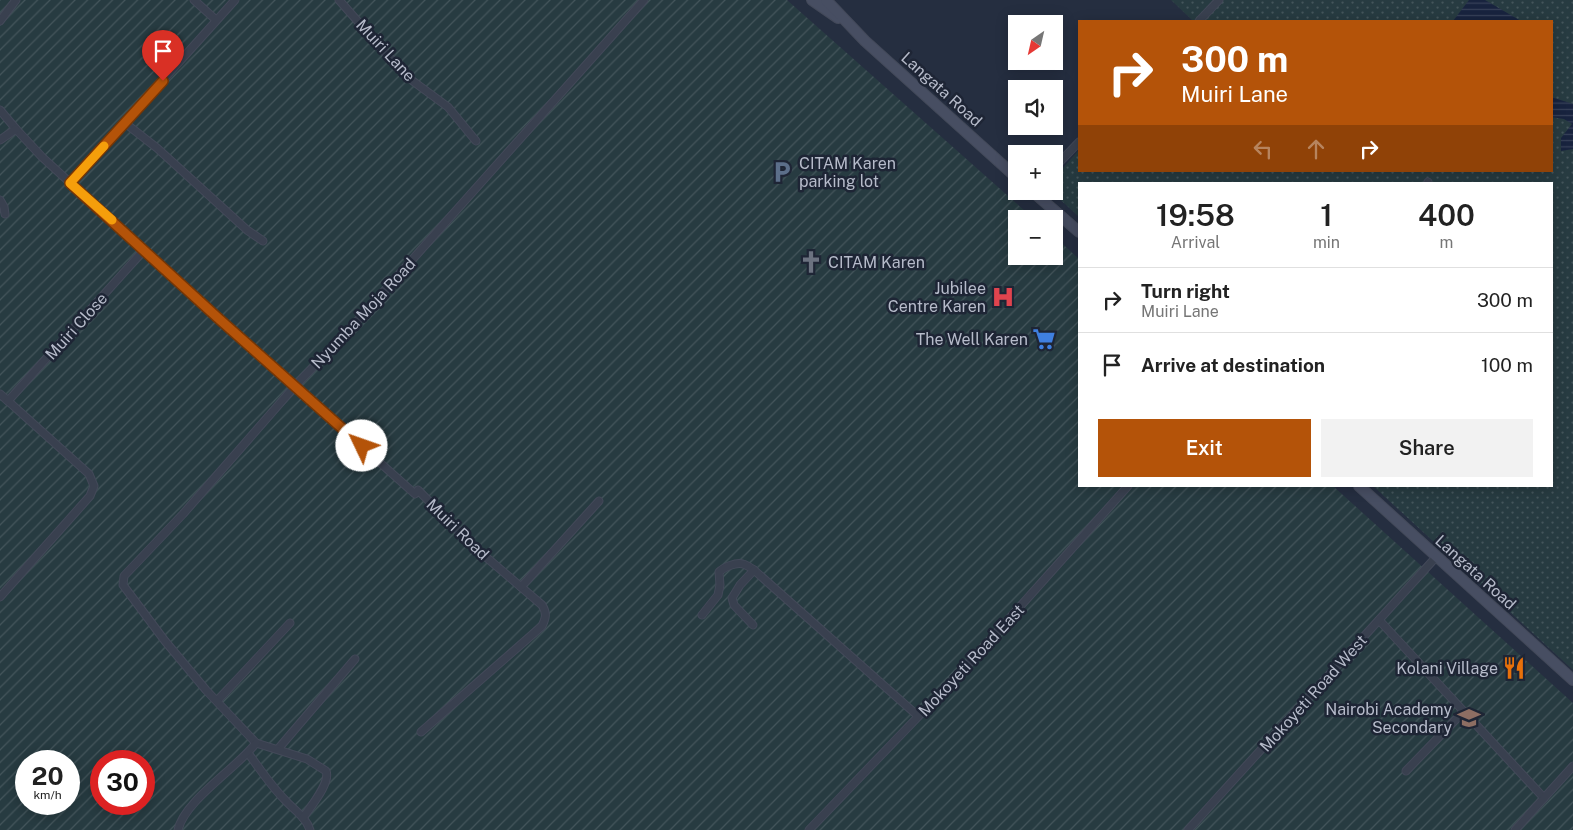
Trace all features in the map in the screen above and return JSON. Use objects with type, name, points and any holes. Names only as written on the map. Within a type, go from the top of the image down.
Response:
[{"type":"main road","name":"Langata Road","points":[[812,0],[847,24]]},
{"type":"main road","name":"Langata Road","points":[[826,0],[847,24],[1008,170]]},
{"type":"main road","points":[[1042,200],[1078,231]]},
{"type":"main road","name":"Langata Road","points":[[1360,487],[1573,680]]},
{"type":"street","points":[[0,21],[16,0]]},
{"type":"street","points":[[194,0],[216,20]]},
{"type":"street","points":[[70,183],[235,0]]},
{"type":"street","name":"Muiri Lane","points":[[338,0],[406,76],[448,107],[476,141]]},
{"type":"street","name":"Nyumba Moja Road","points":[[256,742],[217,701],[165,641],[123,585],[122,580],[124,576],[183,514],[295,386],[368,310],[644,0]]},
{"type":"street","points":[[1200,20],[1220,0]]},
{"type":"street","name":"Muiri Road","points":[[0,110],[42,157],[70,183],[415,494],[418,490],[472,545],[542,605],[546,611],[542,626],[421,732]]},
{"type":"street","points":[[125,122],[247,230],[263,241]]},
{"type":"street","points":[[0,140],[16,129]]},
{"type":"street","points":[[1063,159],[1078,143]]},
{"type":"street","points":[[0,200],[5,214]]},
{"type":"street","name":"Muiri Close","points":[[8,401],[144,250]]},
{"type":"street","points":[[0,394],[89,474],[94,486],[92,492],[0,597]]},
{"type":"street","name":"Mokoyeti Road East","points":[[810,830],[964,669],[1057,568],[1127,487]]},
{"type":"street","points":[[521,587],[599,501]]},
{"type":"street","name":"Mokoyeti Road West","points":[[1188,830],[1437,556]]},
{"type":"street","points":[[702,615],[718,595],[720,585],[718,575],[721,569],[742,564],[754,570],[918,716]]},
{"type":"street","points":[[753,625],[734,605],[732,598],[740,584],[754,570]]},
{"type":"street","points":[[1379,620],[1544,798]]},
{"type":"street","points":[[217,701],[290,623]]},
{"type":"street","points":[[278,749],[355,659]]},
{"type":"street","points":[[1406,771],[1463,712]]},
{"type":"street","points":[[178,830],[180,823],[193,805],[248,753],[256,742],[307,759],[326,771],[327,778],[322,790],[303,818]]},
{"type":"street","points":[[248,753],[266,778],[303,818],[310,830]]},
{"type":"street","points":[[1515,830],[1573,766]]},
{"type":"shaded area","points":[[0,0],[787,0],[1008,196],[1008,200],[1013,200],[1024,210],[1008,210],[1008,265],[1063,265],[1063,244],[1078,258],[1078,487],[1334,487],[1573,703],[1573,830],[0,830]]},
{"type":"shaded area","points":[[1171,0],[1573,0],[1573,670],[1374,487],[1553,487],[1553,182],[1078,182],[1078,216],[1061,200],[1063,200],[1063,168],[1078,151],[1078,172],[1553,172],[1553,20],[1192,20]]},
{"type":"water","points":[[1469,0],[1485,0],[1519,20],[1454,20]]},
{"type":"water","points":[[1553,98],[1573,104],[1573,149],[1561,151],[1561,138],[1572,124],[1564,119],[1553,117]]},
{"type":"slow traffic","points":[[104,146],[70,183],[112,220]]},
{"type":"place","name":"CITAM Karen parking lot","points":[[782,172]]},
{"type":"place","name":"CITAM Karen","points":[[811,262]]},
{"type":"place","name":"Jubilee Centre Karen","points":[[1003,297]]},
{"type":"place","name":"The Well Karen","points":[[1044,339]]},
{"type":"place","name":"Kolani Village","points":[[1514,668]]},
{"type":"place","name":"Nairobi Academy Secondary","points":[[1469,718]]},
{"type":"route","points":[[163,81],[70,183],[362,446]]}]
